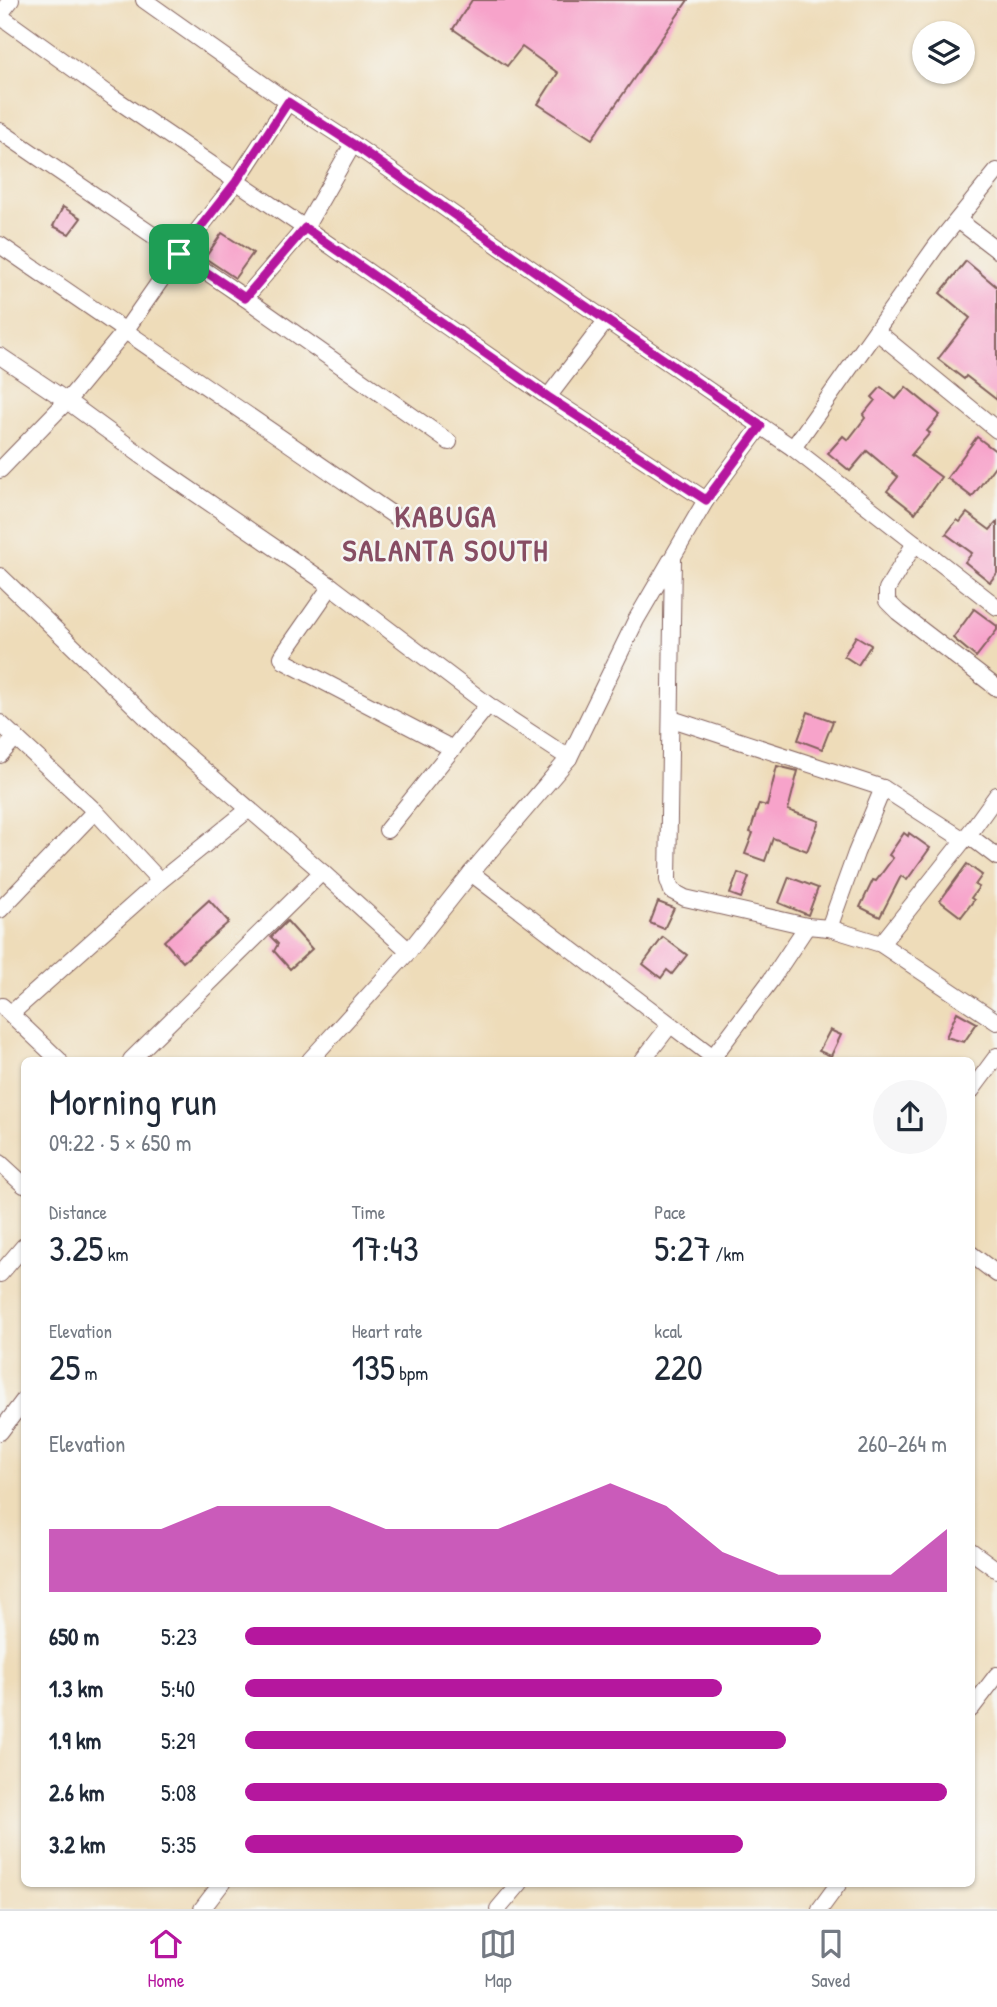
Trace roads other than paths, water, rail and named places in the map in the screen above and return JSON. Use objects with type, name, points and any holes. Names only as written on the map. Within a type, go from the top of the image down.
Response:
[{"type":"street","points":[[11,0],[0,15],[114,98],[548,397],[706,500]]},
{"type":"street","points":[[144,0],[288,102],[793,448],[997,607]]},
{"type":"street","points":[[0,470],[67,401],[125,331],[179,254],[236,182],[288,102]]},
{"type":"street","points":[[0,131],[245,298],[449,442]]},
{"type":"street","points":[[245,298],[305,228],[353,144]]},
{"type":"street","points":[[793,448],[936,246],[997,171]]},
{"type":"street","points":[[958,220],[997,250]]},
{"type":"street","points":[[0,245],[399,519]]},
{"type":"street","points":[[548,397],[606,321]]},
{"type":"street","points":[[876,331],[997,430]]},
{"type":"street","points":[[3,362],[67,401],[160,469],[331,586],[488,705],[569,758]]},
{"type":"street","points":[[313,1057],[409,951],[569,758],[636,620],[673,556],[706,500],[761,426]]},
{"type":"street","points":[[915,543],[887,589],[887,601],[997,688]]},
{"type":"street","points":[[673,556],[668,880],[672,891],[685,898],[807,926],[829,928],[881,944],[997,1022]]},
{"type":"street","points":[[0,576],[167,737],[409,951]]},
{"type":"street","points":[[331,586],[285,652],[282,657],[284,661],[453,749]]},
{"type":"street","points":[[387,830],[488,705]]},
{"type":"street","points":[[671,719],[883,788],[997,857]]},
{"type":"street","points":[[0,723],[95,811],[160,881]]},
{"type":"street","points":[[0,755],[16,737]]},
{"type":"street","points":[[829,928],[883,788]]},
{"type":"street","points":[[881,944],[997,795]]},
{"type":"street","points":[[4,1008],[15,1010],[160,881],[248,810]]},
{"type":"street","points":[[0,910],[95,811]]},
{"type":"street","points":[[134,1057],[322,872]]},
{"type":"street","points":[[471,873],[712,1057]]},
{"type":"street","points":[[716,1057],[807,926]]},
{"type":"street","points":[[4,1008],[56,1057]]},
{"type":"street","points":[[645,1057],[670,1025]]},
{"type":"street","points":[[975,1086],[997,1056]]},
{"type":"street","points":[[0,1163],[21,1182]]},
{"type":"street","points":[[0,1274],[21,1250]]},
{"type":"street","points":[[975,1257],[997,1274]]},
{"type":"street","points":[[0,1432],[21,1404]]},
{"type":"street","points":[[975,1555],[997,1570]]},
{"type":"street","points":[[975,1704],[997,1675]]},
{"type":"street","points":[[202,1909],[219,1887]]},
{"type":"street","points":[[498,1909],[517,1887]]},
{"type":"street","points":[[820,1909],[836,1887]]},
{"type":"district","name":"KABUGA SALANTA SOUTH","points":[[446,534]]}]
